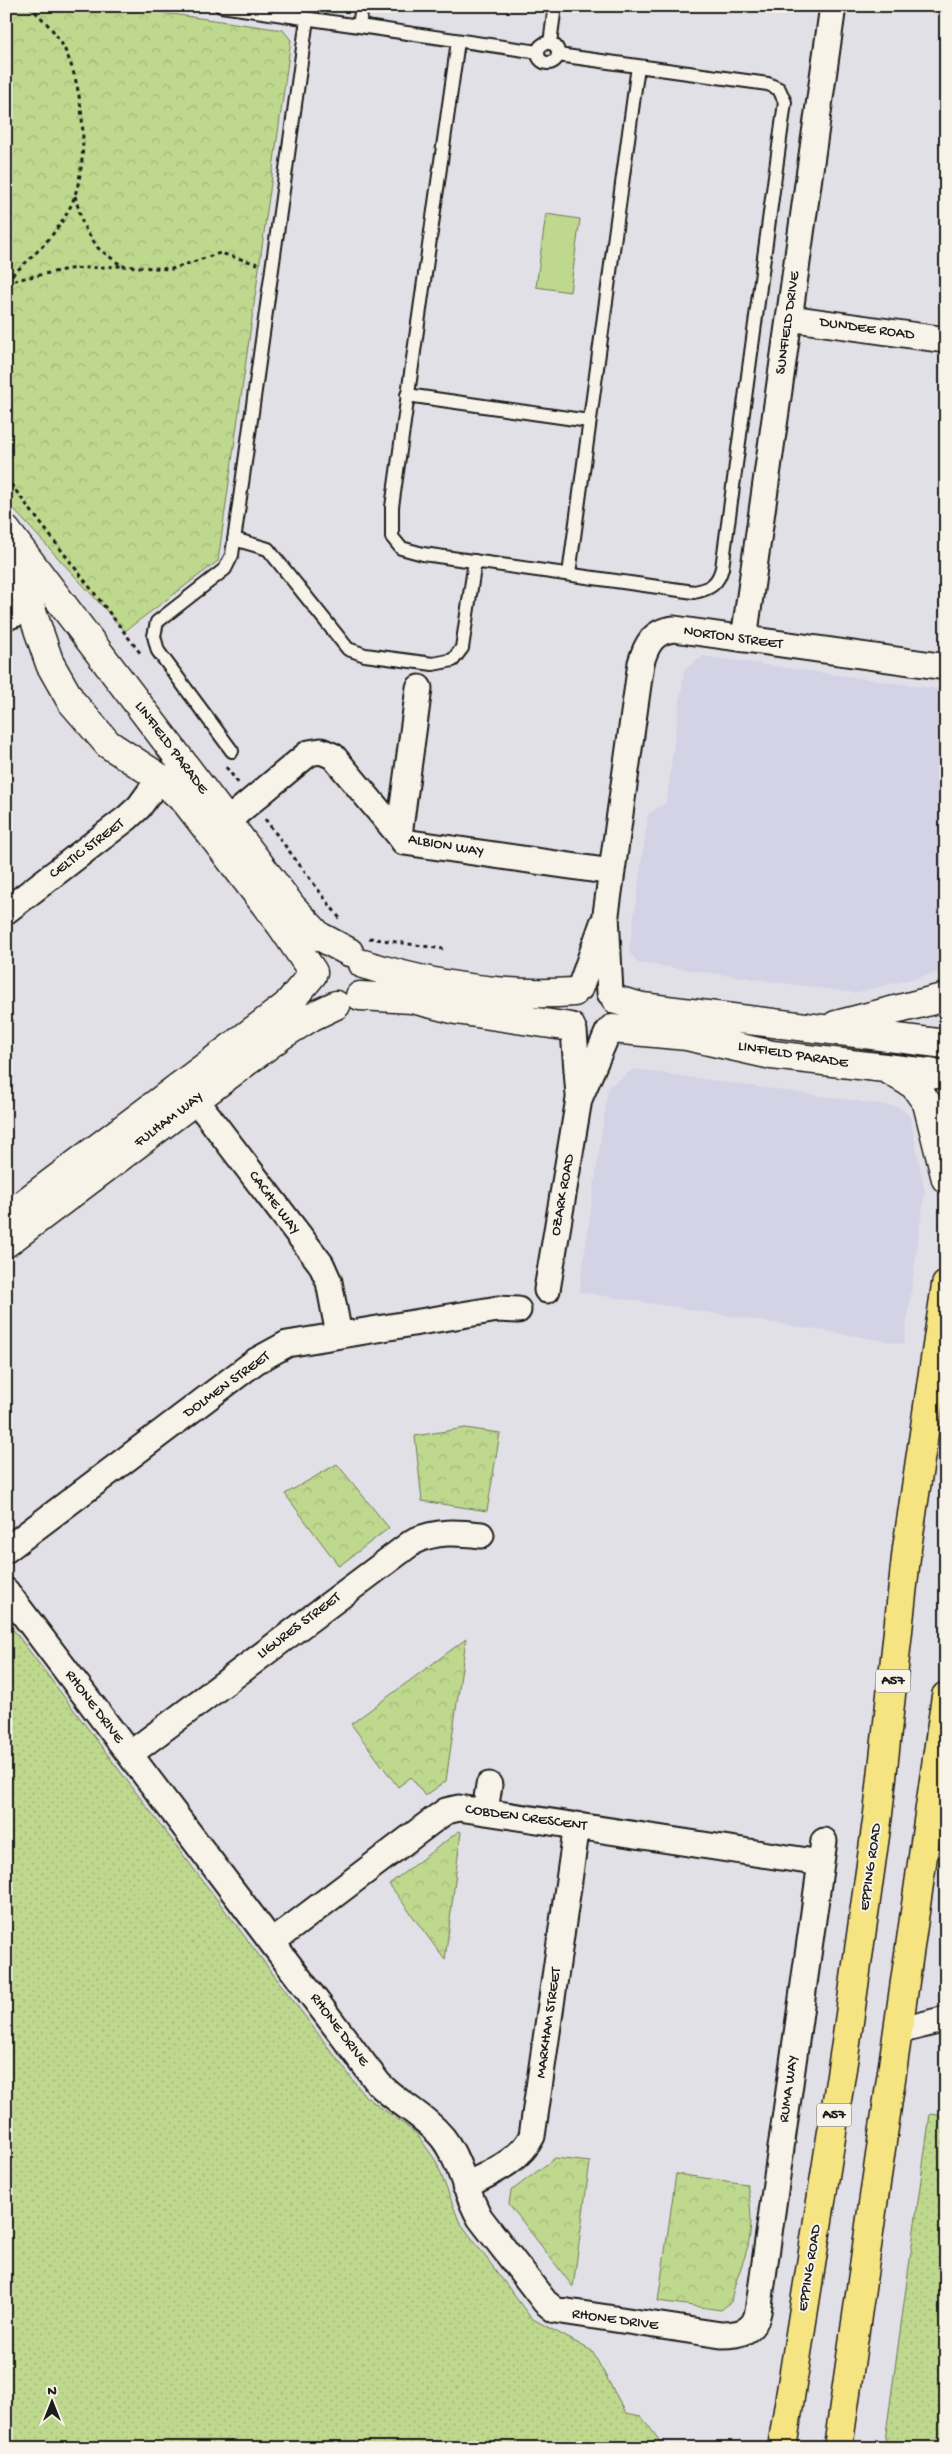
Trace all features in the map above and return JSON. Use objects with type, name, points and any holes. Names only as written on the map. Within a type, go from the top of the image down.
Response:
[{"type":"main road","name":"EPPING ROAD","points":[[782,2448],[862,1929],[878,1814],[907,1548],[946,1285]]},
{"type":"main road","points":[[838,2448],[946,1696]]},
{"type":"street","name":"SUNFIELD DRIVE","points":[[744,639],[833,6]]},
{"type":"street","name":"DUNDEE ROAD","points":[[789,318],[946,340]]},
{"type":"street","name":"LINFIELD PARADE","points":[[6,530],[226,822],[308,926],[319,936],[356,958],[429,982],[532,994],[577,990]]},
{"type":"street","name":"LINFIELD PARADE","points":[[6,564],[19,583],[32,608],[50,664],[71,701],[108,744],[160,778],[190,807],[280,926],[312,974]]},
{"type":"street","points":[[6,617],[32,608]]},
{"type":"street","name":"NORTON STREET","points":[[577,990],[606,914],[641,663],[645,650],[655,635],[665,630],[946,667]]},
{"type":"street","name":"ALBION WAY","points":[[419,688],[399,835],[404,842],[612,872]]},
{"type":"street","points":[[226,822],[309,753],[321,751],[333,756],[399,835]]},
{"type":"street","name":"CELTIC STREET","points":[[6,910],[127,818],[139,807],[160,778]]},
{"type":"street","name":"NORTON STREET","points":[[606,914],[613,996]]},
{"type":"street","points":[[348,1001],[367,980],[356,958],[340,950],[331,952],[316,963],[312,974],[316,992],[321,998],[348,1001],[412,999],[456,1010],[573,1029],[591,1038],[610,1031]]},
{"type":"street","name":"FULHAM WAY","points":[[6,1243],[190,1091],[286,1006],[312,974]]},
{"type":"street","points":[[596,986],[613,996],[618,1015],[579,1099],[573,1029],[567,1020],[566,1006],[577,990],[596,986]]},
{"type":"street","name":"LINFIELD PARADE","points":[[613,996],[642,1007],[946,1044]]},
{"type":"street","points":[[820,1029],[946,997]]},
{"type":"street","name":"FULHAM WAY","points":[[6,1217],[190,1091],[311,1017],[348,1001]]},
{"type":"street","name":"LINFIELD PARADE","points":[[610,1031],[687,1036],[772,1055],[946,1075]]},
{"type":"street","points":[[885,1068],[914,1085],[927,1103],[946,1179]]},
{"type":"street","name":"CACHE WAY","points":[[190,1091],[321,1264],[329,1282],[339,1335]]},
{"type":"street","name":"OZARK ROAD","points":[[547,1290],[579,1099]]},
{"type":"street","name":"DOLMEN STREET","points":[[6,1550],[256,1362],[287,1344],[498,1309],[518,1310]]},
{"type":"street","name":"LIGURES STREET","points":[[130,1754],[414,1541],[442,1532],[480,1535]]},
{"type":"street","name":"RHONE DRIVE","points":[[6,1591],[379,2084],[389,2094],[418,2114],[442,2138],[455,2158],[465,2186],[480,2218],[545,2302],[556,2310],[721,2335],[745,2332]]},
{"type":"street","points":[[485,1811],[489,1785]]},
{"type":"street","name":"COBDEN CRESCENT","points":[[272,1942],[446,1811],[459,1808],[577,1825],[822,1852]]},
{"type":"street","name":"MARKHAM STREET","points":[[465,2186],[517,2156],[527,2146],[532,2136],[577,1825]]},
{"type":"street","name":"RUMA WAY","points":[[745,2332],[753,2325],[758,2312],[822,1852]]},
{"type":"street","points":[[898,2030],[946,2019]]},
{"type":"lane","points":[[221,6],[538,52]]},
{"type":"lane","points":[[359,26],[362,6]]},
{"type":"lane","points":[[550,43],[555,6]]},
{"type":"lane","points":[[232,751],[161,656],[154,636],[157,622],[225,569],[232,555],[307,19]]},
{"type":"lane","points":[[458,41],[391,514],[392,537],[398,546],[409,551],[694,592],[704,590],[718,581],[722,568],[785,120],[784,95],[779,89],[768,84],[558,54]]},
{"type":"lane","points":[[550,43],[557,49],[558,54],[555,60],[547,63],[541,61],[538,52],[543,44],[550,43]]},
{"type":"lane","points":[[569,574],[638,66]]},
{"type":"lane","points":[[407,395],[589,421]]},
{"type":"lane","points":[[234,539],[268,549],[348,649],[365,655],[433,664],[453,660],[462,648],[475,561]]},
{"type":"path","points":[[6,281],[27,263],[46,242],[60,223],[75,195],[83,134],[82,114],[77,88],[64,47],[57,35],[29,6]]},
{"type":"path","points":[[75,195],[83,224],[90,236],[98,248],[122,266]]},
{"type":"path","points":[[6,281],[68,269],[122,266],[172,268],[220,253],[272,267]]},
{"type":"shaded area","points":[[703,656],[946,690],[945,971],[854,993],[638,963],[629,952],[648,814],[666,802],[684,670]]},
{"type":"shaded area","points":[[633,1069],[899,1107],[910,1116],[925,1191],[904,1344],[579,1292],[608,1087]]},
{"type":"green space","points":[[6,6],[116,6],[283,30],[291,40],[218,561],[125,631],[6,501]]},
{"type":"green space","points":[[546,214],[580,219],[570,292],[536,287]]},
{"type":"green space","points":[[465,1428],[500,1433],[487,1511],[422,1501],[415,1436]]},
{"type":"green space","points":[[337,1464],[389,1528],[339,1566],[285,1494]]},
{"type":"green space","points":[[6,1620],[365,2096],[416,2133],[436,2161],[459,2221],[531,2318],[592,2351],[626,2413],[641,2416],[665,2448],[6,2448]]},
{"type":"green space","points":[[466,1639],[446,1781],[425,1796],[411,1777],[398,1787],[351,1724]]},
{"type":"green space","points":[[459,1831],[461,1832],[445,1960],[389,1884]]},
{"type":"green space","points":[[930,2114],[946,2116],[946,2448],[884,2448]]},
{"type":"green space","points":[[555,2158],[590,2162],[573,2287],[509,2204],[511,2191]]},
{"type":"green space","points":[[676,2174],[747,2184],[751,2215],[748,2246],[731,2302],[721,2310],[658,2301]]}]
